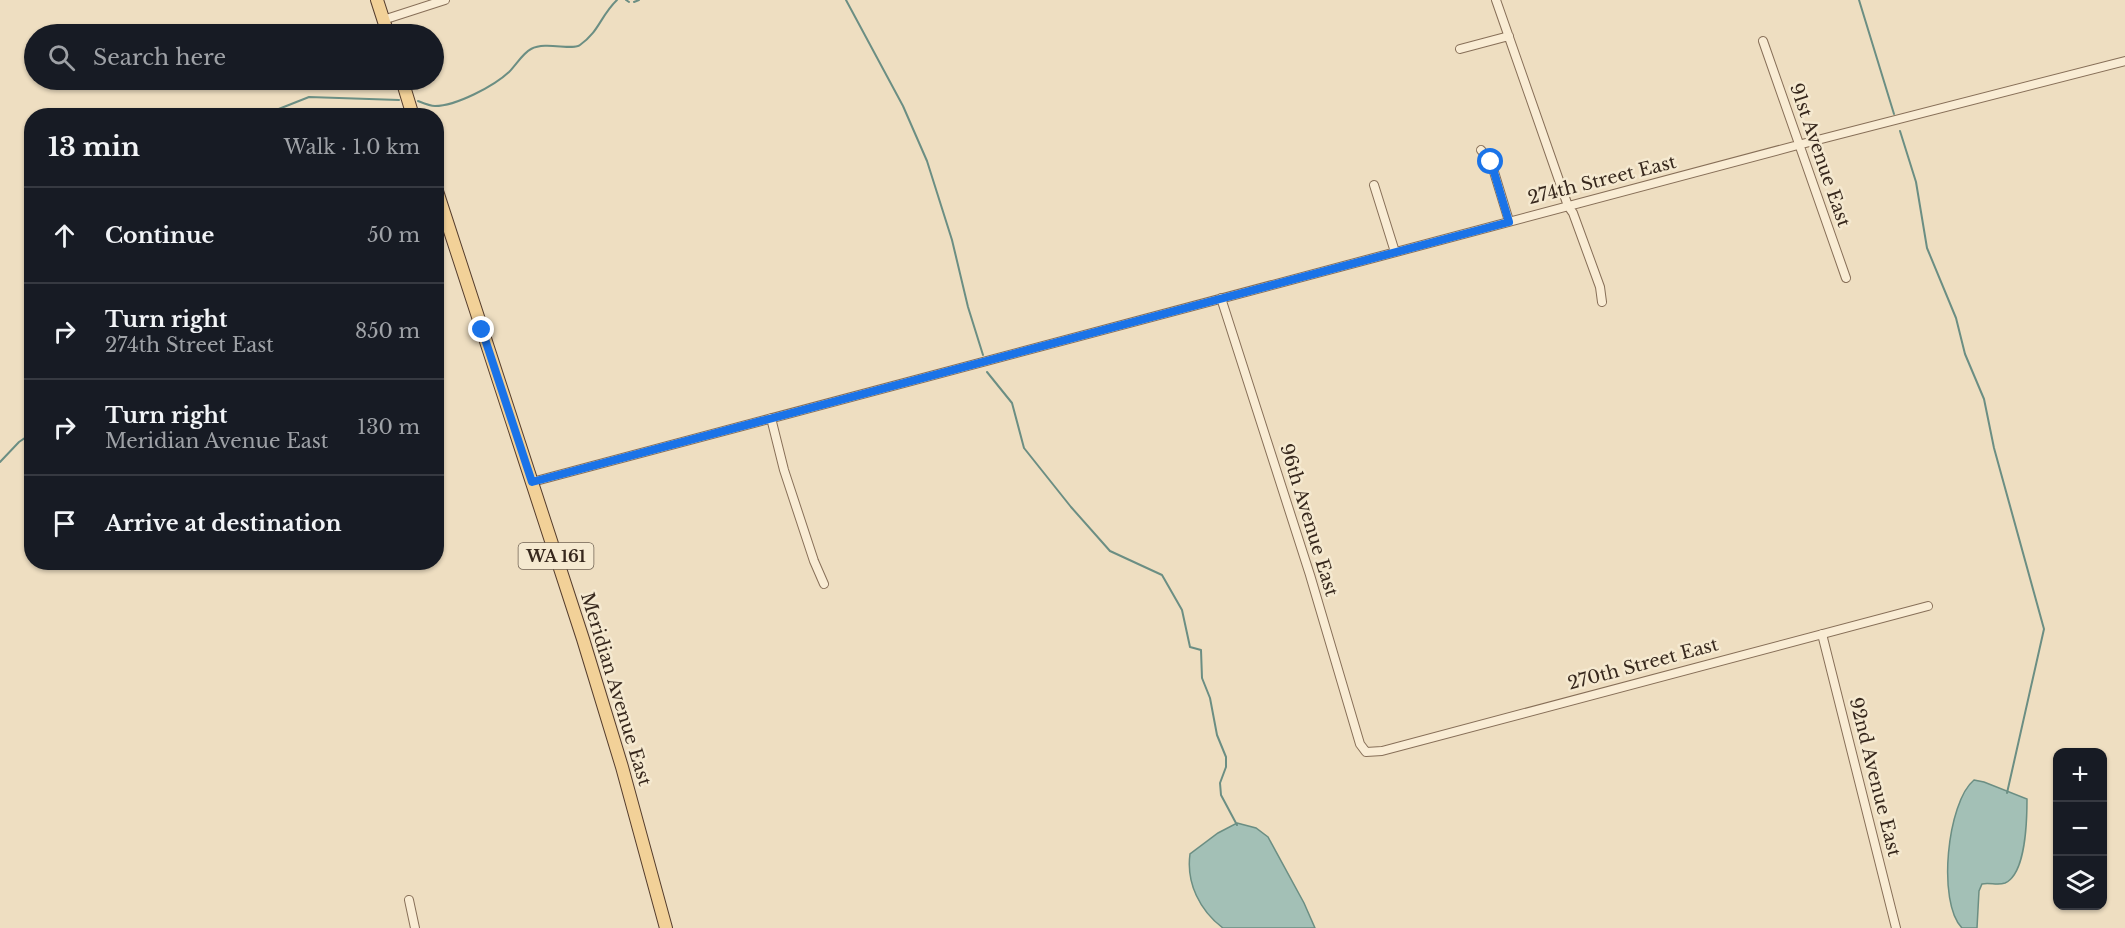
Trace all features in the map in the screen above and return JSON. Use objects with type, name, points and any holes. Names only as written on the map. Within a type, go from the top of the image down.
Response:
[{"type":"main road","points":[[377,0],[384,24]]},
{"type":"main road","points":[[405,90],[411,108]]},
{"type":"main road","name":"Meridian Avenue East","points":[[444,212],[606,715],[666,928]]},
{"type":"street","points":[[383,20],[445,0]]},
{"type":"street","points":[[1496,0],[1568,206],[1573,213],[1600,288],[1602,302]]},
{"type":"street","points":[[1460,49],[1509,36]]},
{"type":"street","name":"91st Avenue East","points":[[1763,41],[1846,278]]},
{"type":"street","name":"274th Street East","points":[[532,482],[1221,297],[2125,61]]},
{"type":"street","points":[[1481,150],[1491,162],[1509,222]]},
{"type":"street","points":[[1374,185],[1395,252]]},
{"type":"street","name":"96th Avenue East","points":[[1221,297],[1360,744],[1366,752]]},
{"type":"street","points":[[771,418],[784,470],[814,561],[824,584]]},
{"type":"street","name":"270th Street East","points":[[1366,752],[1382,751],[1928,606]]},
{"type":"street","name":"92nd Avenue East","points":[[1822,634],[1896,928]]},
{"type":"street","points":[[409,900],[415,928]]},
{"type":"water","points":[[1974,780],[2027,799],[2026,832],[2021,857],[2012,878],[2002,884],[1982,884],[1979,891],[1977,928],[1962,928],[1954,915],[1950,897],[1948,853],[1957,809]]},
{"type":"water","points":[[1237,823],[1256,828],[1268,837],[1315,928],[1223,928],[1201,905],[1190,875],[1190,854],[1218,833]]},
{"type":"waterway","points":[[418,101],[435,106],[453,103],[485,89],[509,72],[531,49],[544,46],[576,47],[580,45],[592,35],[617,0]]},
{"type":"waterway","points":[[634,2],[639,0]]},
{"type":"waterway","points":[[846,0],[903,106],[927,161],[952,240],[968,307],[983,355]]},
{"type":"waterway","points":[[1859,0],[1894,114]]},
{"type":"waterway","points":[[281,108],[309,97],[399,100]]},
{"type":"waterway","points":[[1900,131],[1916,182],[1927,248],[1956,318],[1965,354],[1984,399],[1994,448],[2044,629],[2007,793]]},
{"type":"waterway","points":[[987,372],[1012,403],[1024,448],[1071,507],[1110,551],[1162,575],[1182,610],[1190,647],[1201,650],[1202,678],[1210,698],[1217,735],[1226,757],[1226,767],[1220,783],[1221,795],[1237,825]]},
{"type":"waterway","points":[[0,462],[24,439]]},
{"type":"route","points":[[482,330],[532,482],[1509,222],[1491,162]]}]
